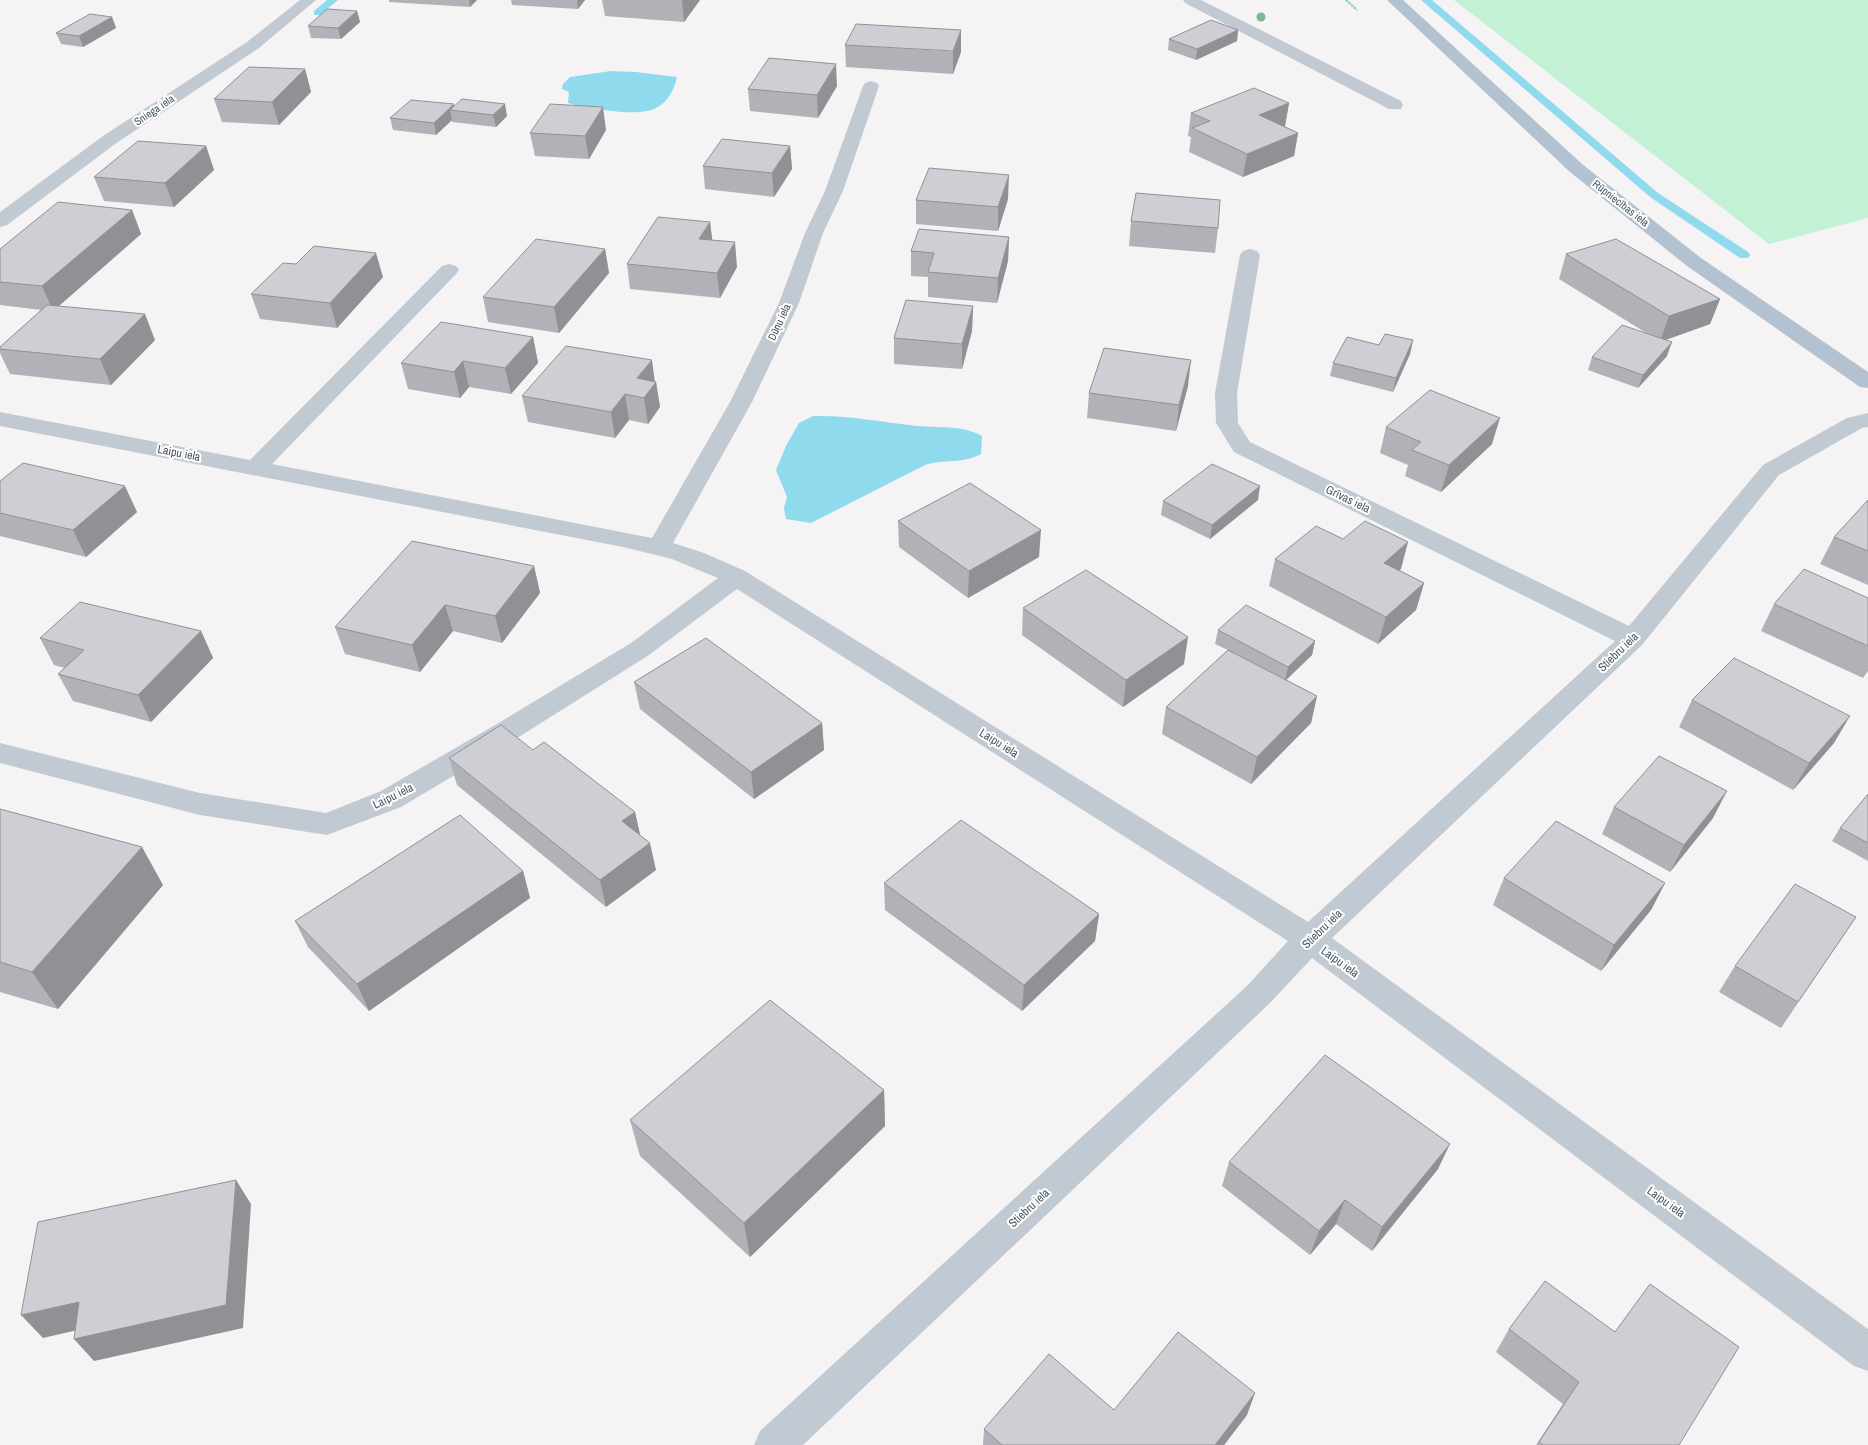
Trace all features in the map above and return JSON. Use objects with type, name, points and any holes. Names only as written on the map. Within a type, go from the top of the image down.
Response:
[{"type":"main road","name":"Rūpniecības iela","points":[[1394,0],[1576,168],[1694,262],[1868,382]]},
{"type":"street","name":"Sniega iela","points":[[0,221],[109,140],[254,44],[308,0]]},
{"type":"street","points":[[1190,0],[1395,104]]},
{"type":"street","name":"Dūņu iela","points":[[659,546],[741,402],[789,302],[814,233],[834,191],[871,86]]},
{"type":"street","name":"Grīvas iela","points":[[1250,255],[1226,393],[1227,423],[1242,447],[1633,639]]},
{"type":"street","points":[[256,467],[450,270]]},
{"type":"street","name":"Laipu iela","points":[[0,419],[659,546],[709,563],[736,577],[1310,939],[1868,1352]]},
{"type":"street","name":"Stiebru iela","points":[[774,1445],[1259,994],[1310,939],[1633,639],[1770,470],[1855,423],[1868,420]]},
{"type":"street","name":"Laipu iela","points":[[0,753],[200,804],[327,824],[391,800],[512,728],[640,649],[736,577]]},
{"type":"green space","points":[[1454,0],[1868,0],[1868,218],[1769,244]]},
{"type":"water","points":[[611,71],[677,77],[667,99],[656,108],[648,111],[613,111],[568,103],[569,92],[562,89],[563,84],[570,77]]},
{"type":"water","points":[[813,416],[852,418],[967,430],[982,436],[981,454],[967,459],[925,465],[811,523],[786,519],[784,508],[787,497],[776,470],[786,446],[799,423]]},
{"type":"building","points":[[327,9],[357,11],[338,28],[308,26]]},
{"type":"building","points":[[90,14],[112,17],[79,36],[56,33]]},
{"type":"building","points":[[1211,20],[1238,30],[1197,49],[1169,39]]},
{"type":"building","points":[[856,24],[961,30],[953,51],[845,45]]},
{"type":"building","points":[[769,58],[836,64],[817,95],[748,89]]},
{"type":"building","points":[[249,67],[305,69],[272,102],[214,99]]},
{"type":"building","points":[[1254,88],[1289,103],[1259,115],[1298,133],[1247,154],[1192,128],[1210,121],[1191,113]]},
{"type":"building","points":[[462,99],[505,104],[493,115],[450,110]]},
{"type":"building","points":[[411,100],[454,104],[434,123],[390,118]]},
{"type":"building","points":[[550,104],[603,107],[585,136],[530,133]]},
{"type":"building","points":[[722,139],[790,146],[772,173],[703,166]]},
{"type":"building","points":[[138,141],[206,146],[165,183],[94,177]]},
{"type":"building","points":[[929,168],[1009,175],[998,207],[916,200]]},
{"type":"building","points":[[1136,193],[1220,200],[1218,228],[1131,221]]},
{"type":"building","points":[[58,202],[132,210],[42,286],[0,282],[0,249]]},
{"type":"building","points":[[658,217],[710,222],[699,239],[735,242],[717,273],[627,264]]},
{"type":"building","points":[[919,229],[1009,237],[998,278],[928,272],[934,253],[911,251]]},
{"type":"building","points":[[536,239],[605,249],[554,307],[483,297]]},
{"type":"building","points":[[1616,239],[1720,299],[1669,316],[1566,254]]},
{"type":"building","points":[[314,246],[376,253],[330,303],[251,294],[283,263],[296,264]]},
{"type":"building","points":[[906,300],[973,306],[962,344],[894,338]]},
{"type":"building","points":[[47,305],[145,314],[100,359],[0,349]]},
{"type":"building","points":[[441,322],[533,337],[505,368],[463,361],[454,372],[401,363]]},
{"type":"building","points":[[1622,325],[1672,342],[1643,375],[1592,357]]},
{"type":"building","points":[[1385,334],[1413,340],[1396,378],[1333,363],[1347,337],[1379,345]]},
{"type":"building","points":[[566,346],[652,360],[637,378],[656,382],[644,398],[625,394],[611,412],[522,396]]},
{"type":"building","points":[[1104,348],[1191,360],[1179,405],[1089,393]]},
{"type":"building","points":[[1430,390],[1500,418],[1449,465],[1412,450],[1421,442],[1386,427]]},
{"type":"building","points":[[23,463],[125,486],[73,530],[0,513],[0,481]]},
{"type":"building","points":[[1212,464],[1260,486],[1212,525],[1163,501]]},
{"type":"building","points":[[970,483],[1041,530],[969,571],[898,521]]},
{"type":"building","points":[[1868,500],[1868,551],[1834,537]]},
{"type":"building","points":[[1365,521],[1408,542],[1384,563],[1424,583],[1386,617],[1275,559],[1316,526],[1343,539]]},
{"type":"building","points":[[412,541],[534,566],[495,616],[445,605],[412,645],[335,627]]},
{"type":"building","points":[[1804,569],[1868,598],[1868,646],[1774,604]]},
{"type":"building","points":[[1086,570],[1188,637],[1126,680],[1023,608]]},
{"type":"building","points":[[80,602],[201,631],[138,695],[58,674],[84,650],[40,638]]},
{"type":"building","points":[[1246,605],[1315,641],[1288,667],[1218,630]]},
{"type":"building","points":[[706,638],[822,723],[751,772],[634,682]]},
{"type":"building","points":[[1228,650],[1317,696],[1257,757],[1166,707]]},
{"type":"building","points":[[1734,658],[1850,716],[1809,763],[1692,700]]},
{"type":"building","points":[[501,725],[533,750],[544,742],[635,812],[622,821],[650,843],[600,880],[449,758]]},
{"type":"building","points":[[1659,756],[1727,791],[1684,845],[1614,807]]},
{"type":"building","points":[[1868,794],[1868,843],[1840,828]]},
{"type":"building","points":[[0,809],[142,847],[32,972],[0,962]]},
{"type":"building","points":[[460,815],[523,871],[357,984],[295,921]]},
{"type":"building","points":[[961,820],[1099,914],[1024,985],[884,883]]},
{"type":"building","points":[[1556,821],[1665,883],[1614,945],[1504,878]]},
{"type":"building","points":[[1795,884],[1856,917],[1798,1002],[1735,966]]},
{"type":"building","points":[[770,1000],[884,1090],[744,1223],[630,1120]]},
{"type":"building","points":[[1325,1055],[1450,1144],[1382,1227],[1345,1200],[1319,1231],[1229,1162]]},
{"type":"building","points":[[236,1180],[226,1305],[74,1339],[79,1302],[21,1315],[38,1222]]},
{"type":"building","points":[[1545,1281],[1615,1332],[1650,1284],[1739,1347],[1679,1445],[1543,1445],[1539,1442],[1579,1382],[1509,1329]]},
{"type":"building","points":[[1178,1332],[1255,1393],[1215,1445],[1002,1445],[984,1429],[1049,1354],[1114,1410]]},
{"type":"waterway","points":[[317,13],[333,0]]},
{"type":"waterway","points":[[1426,0],[1654,195],[1744,255]]}]
